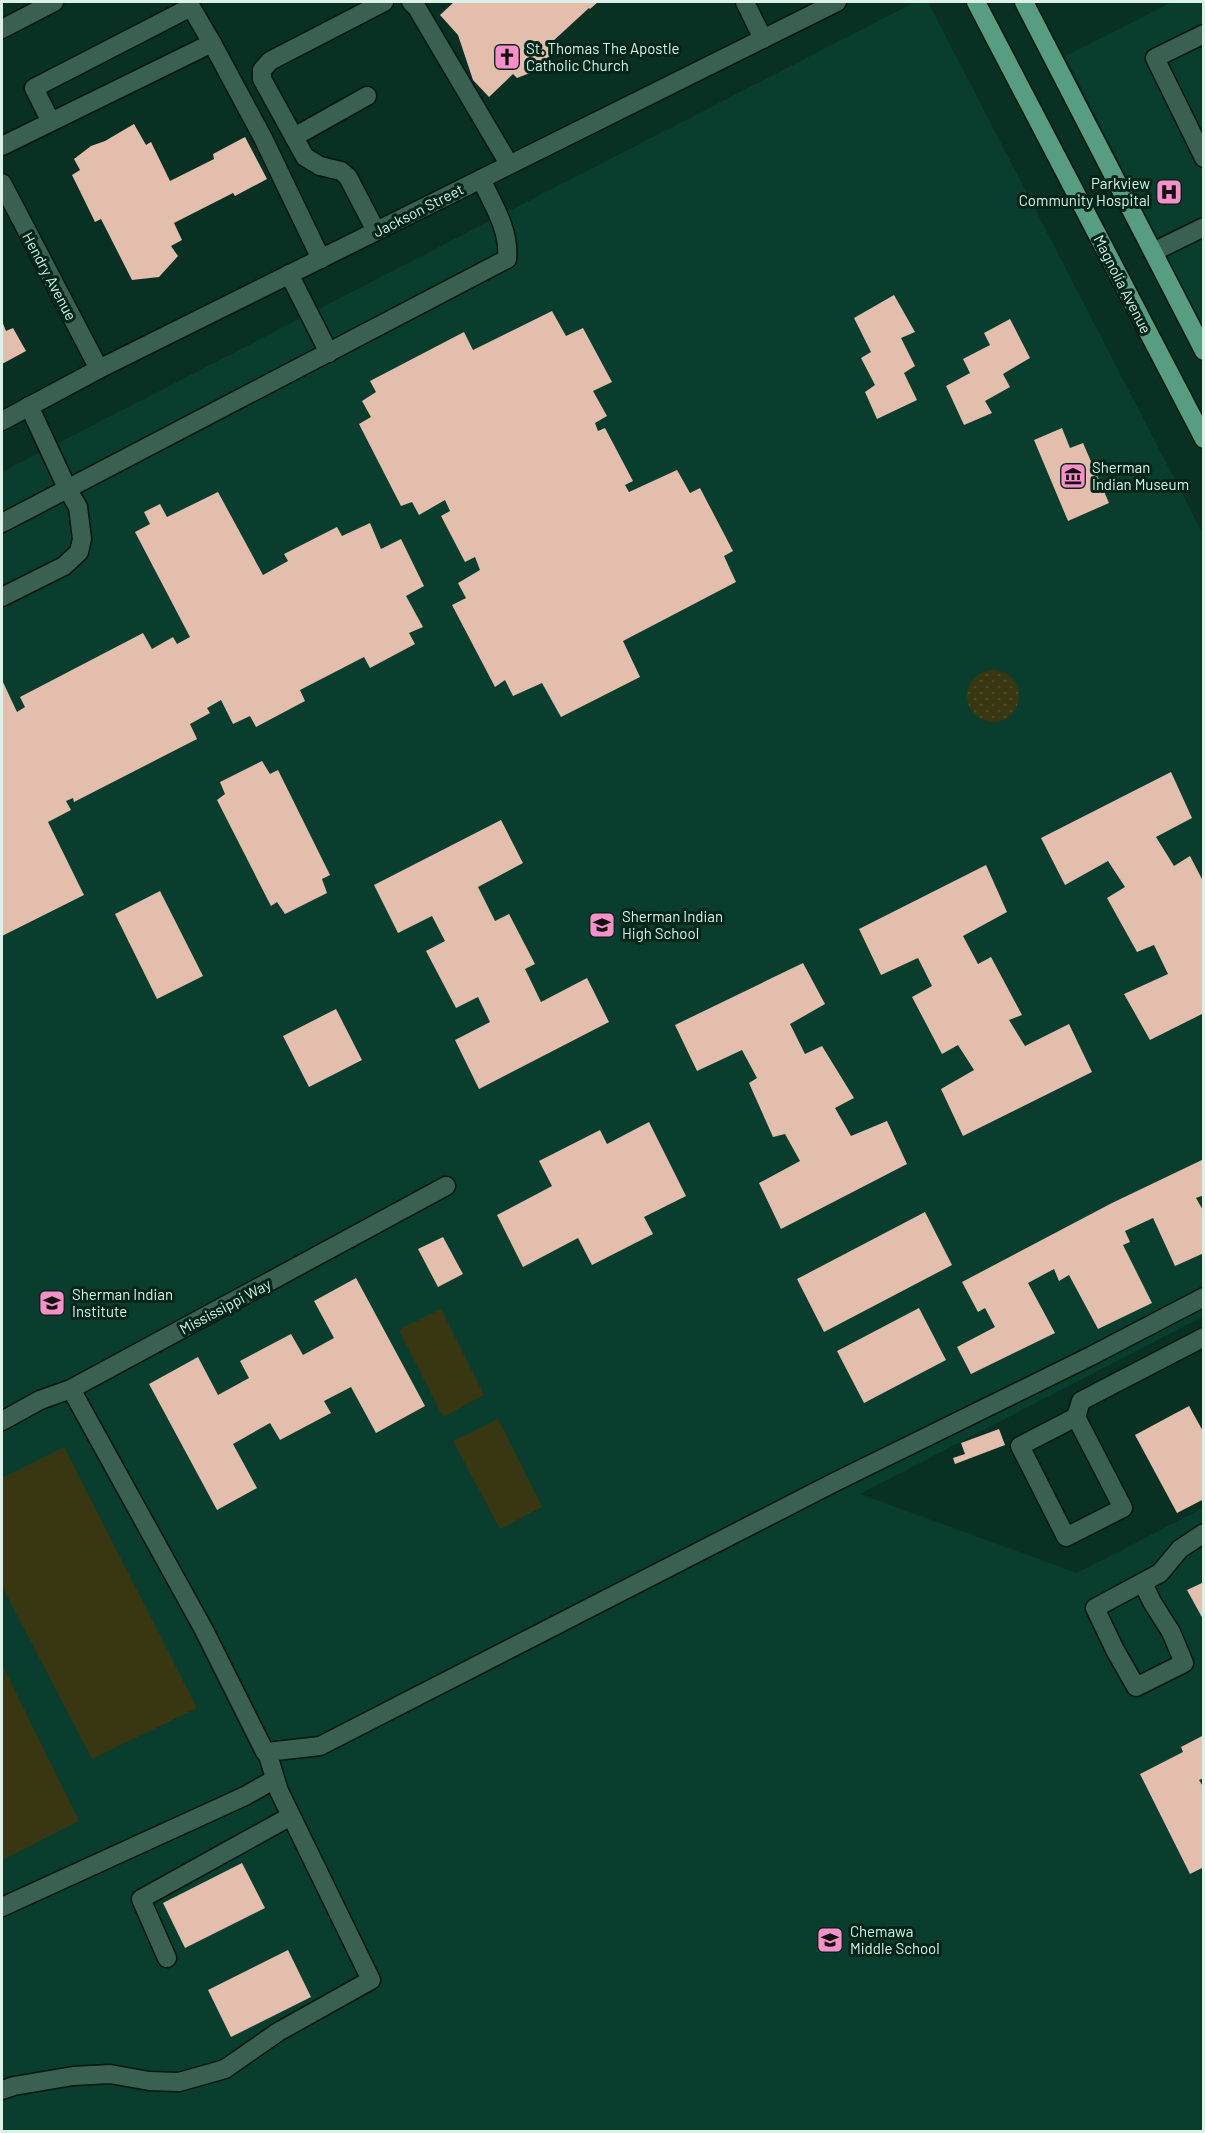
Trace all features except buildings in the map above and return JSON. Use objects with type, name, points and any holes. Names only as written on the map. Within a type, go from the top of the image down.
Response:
[{"type":"main road","name":"Magnolia Avenue","points":[[976,2],[1203,439]]},
{"type":"main road","points":[[1024,2],[1203,351]]},
{"type":"street","points":[[2,29],[54,2]]},
{"type":"street","points":[[376,231],[348,177],[341,171],[320,166],[305,157],[262,79],[262,70],[270,61],[384,2]]},
{"type":"street","points":[[411,2],[417,8],[509,164]]},
{"type":"street","points":[[745,2],[763,39]]},
{"type":"street","name":"Jackson Street","points":[[2,421],[99,369],[837,2]]},
{"type":"street","points":[[51,122],[34,88],[191,7],[262,138],[321,259]]},
{"type":"street","points":[[1203,34],[1155,58],[1203,158]]},
{"type":"street","points":[[2,146],[212,43]]},
{"type":"street","points":[[294,137],[367,96]]},
{"type":"street","points":[[2,523],[507,259],[508,243],[505,230],[481,179]]},
{"type":"street","name":"Hendry Avenue","points":[[3,191],[99,369]]},
{"type":"street","points":[[1152,252],[1203,227]]},
{"type":"street","points":[[290,274],[328,353]]},
{"type":"street","points":[[2,597],[64,566],[79,552],[82,532],[78,507],[29,406]]},
{"type":"street","name":"Mississippi Way","points":[[2,1421],[40,1400],[71,1389],[446,1186]]},
{"type":"street","points":[[267,1752],[320,1746],[825,1487],[1090,1356],[1203,1297]]},
{"type":"street","points":[[1076,1417],[1020,1446],[1066,1537],[1123,1508],[1076,1417],[1081,1401],[1203,1337]]},
{"type":"street","points":[[2,2090],[82,2075],[110,2074],[149,2081],[179,2082],[225,2069],[278,2032],[371,1980],[291,1816],[275,1779],[267,1752],[204,1630],[71,1389]]},
{"type":"street","points":[[1143,1583],[1171,1632],[1184,1663],[1136,1687],[1095,1608],[1160,1573],[1180,1549],[1203,1533]]},
{"type":"street","points":[[2,1907],[245,1796],[275,1779]]},
{"type":"street","points":[[167,1958],[141,1899],[291,1816]]},
{"type":"shaded area","name":"Sherman Indian High School","points":[[915,2],[928,2],[1203,534],[1204,1316],[860,1494],[1077,1573],[1203,1508],[1203,2131],[2,2132],[2,472]]},
{"type":"shaded area","name":"Parkview Community Hospital","points":[[1172,2],[1203,2],[1203,328],[1065,56]]},
{"type":"shaded area","points":[[988,670],[998,670],[1012,677],[1019,696],[1012,715],[998,722],[988,722],[978,718],[971,711],[967,701],[967,691],[971,681],[978,674]]},
{"type":"shaded area","points":[[441,1309],[484,1395],[443,1417],[399,1330]]},
{"type":"shaded area","points":[[498,1419],[542,1507],[500,1529],[453,1441]]},
{"type":"shaded area","points":[[64,1447],[197,1708],[92,1759],[2,1586],[2,1478]]},
{"type":"shaded area","points":[[2,1664],[79,1821],[2,1860]]},
{"type":"place","name":"St. Thomas The Apostle Catholic Church","points":[[507,57]]},
{"type":"place","name":"Parkview Community Hospital","points":[[1169,192]]},
{"type":"place","name":"Sherman Indian Museum","points":[[1073,476]]},
{"type":"place","name":"Sherman Indian High School","points":[[602,925]]},
{"type":"place","name":"Sherman Indian Institute","points":[[52,1303]]},
{"type":"place","name":"Chemawa Middle School","points":[[830,1940]]}]
